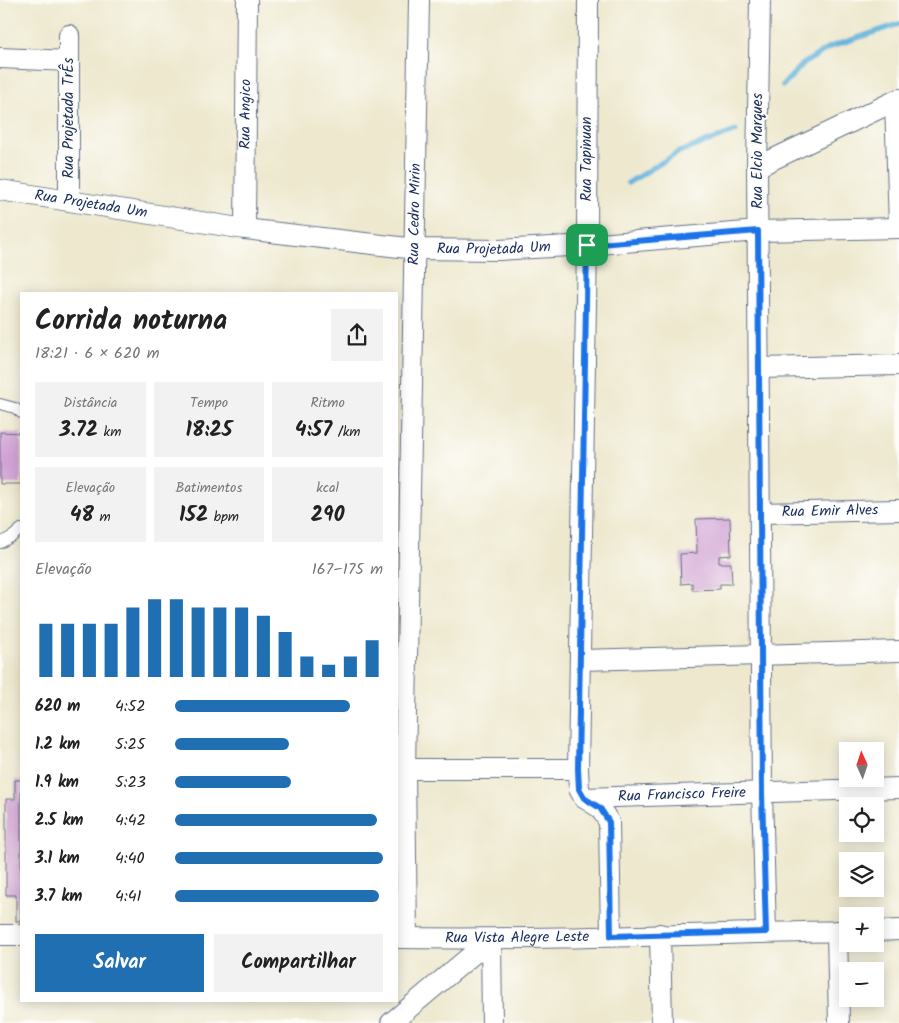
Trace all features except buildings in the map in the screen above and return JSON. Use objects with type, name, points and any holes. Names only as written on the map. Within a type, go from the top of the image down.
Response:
[{"type":"street","name":"Rua Angico","points":[[245,229],[247,0]]},
{"type":"street","name":"Rua Cedro Mirin","points":[[402,938],[401,769],[416,249],[419,0]]},
{"type":"street","name":"Rua Tapinuan","points":[[584,798],[579,789],[578,769],[587,245],[588,0]]},
{"type":"street","name":"Rua Elcio Marques","points":[[760,0],[757,167],[762,793],[766,932]]},
{"type":"street","name":"Rua Projetada TrÊs","points":[[69,35],[69,201]]},
{"type":"street","points":[[0,58],[69,61]]},
{"type":"street","points":[[757,167],[897,100],[899,228]]},
{"type":"street","name":"Rua Projetada Um","points":[[0,190],[245,229],[416,249],[499,250],[758,231],[899,228]]},
{"type":"street","points":[[759,368],[899,365]]},
{"type":"street","name":"Rua Emir Alves","points":[[760,513],[899,510]]},
{"type":"street","points":[[581,660],[899,651]]},
{"type":"street","points":[[401,769],[578,769]]},
{"type":"street","name":"Rua Francisco Freire","points":[[584,798],[899,788]]},
{"type":"street","points":[[584,798],[600,808],[609,822],[611,936]]},
{"type":"street","points":[[884,931],[899,930]]},
{"type":"street","name":"Rua Vista Alegre Leste","points":[[402,938],[491,939],[839,931]]},
{"type":"street","points":[[660,934],[662,1023]]},
{"type":"street","points":[[0,935],[20,935]]},
{"type":"street","points":[[391,1023],[491,939]]},
{"type":"street","points":[[491,939],[492,1023]]},
{"type":"street","points":[[838,1023],[841,952]]},
{"type":"lane","points":[[0,404],[14,408],[20,412]]},
{"type":"lane","points":[[0,543],[20,530]]},
{"type":"waterway","points":[[783,85],[803,64],[830,47],[899,24]]},
{"type":"waterway","points":[[628,183],[679,152],[736,131]]},
{"type":"route","points":[[758,231],[762,793],[766,932],[611,936],[609,822],[600,808],[584,798],[579,789],[578,769],[587,245],[758,231]]}]
